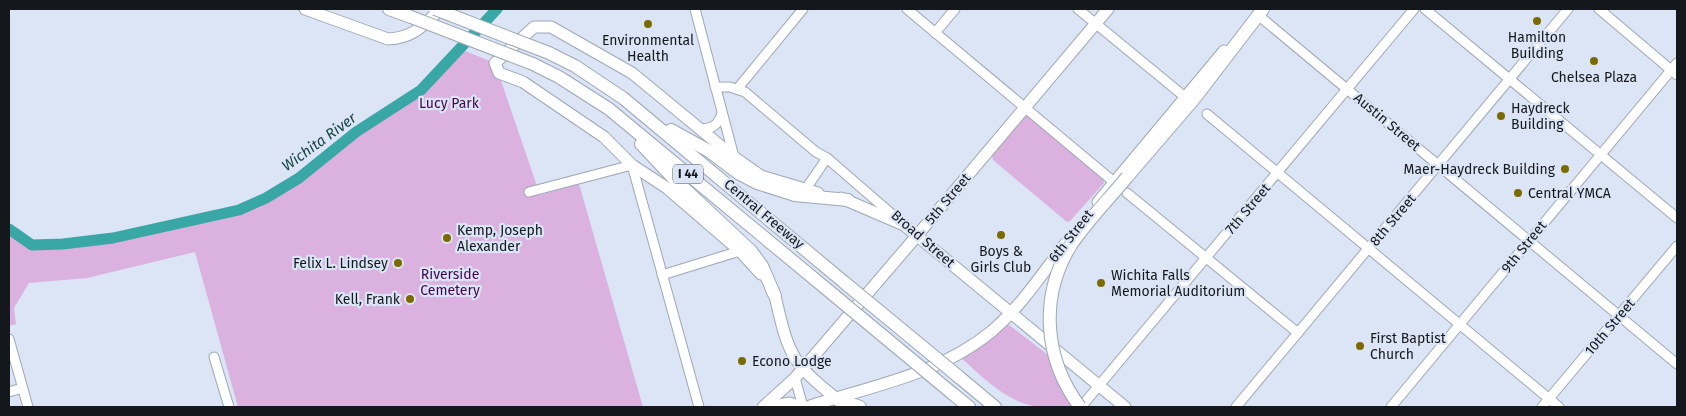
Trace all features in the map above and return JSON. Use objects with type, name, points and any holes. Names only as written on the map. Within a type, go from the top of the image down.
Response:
[{"type":"highway","name":"Central Freeway","points":[[389,9],[533,64],[559,77],[609,109],[969,407]]},
{"type":"highway","name":"Central Freeway","points":[[435,9],[549,53],[596,80],[645,115],[995,407]]},
{"type":"highway","points":[[1080,407],[1066,387],[1054,359],[1049,320],[1053,285],[1072,244],[1194,99],[1258,11]]},
{"type":"highway","points":[[609,109],[674,179],[752,251],[762,266],[775,296]]},
{"type":"highway","points":[[645,115],[709,150],[738,173],[757,183],[795,195],[848,200]]},
{"type":"highway","points":[[952,394],[962,407]]},
{"type":"highway","points":[[836,398],[860,407]]},
{"type":"main road","points":[[305,9],[388,39],[400,39],[412,35],[441,9]]},
{"type":"main road","name":"5th Street","points":[[763,407],[795,378],[918,236],[1108,9]]},
{"type":"main road","name":"6th Street","points":[[807,407],[907,377],[950,359],[983,338],[1010,314],[1114,182],[1258,11]]},
{"type":"main road","name":"Central Freeway","points":[[786,340],[775,296],[757,267],[667,188],[632,165],[604,137],[523,82],[499,73],[495,63],[534,27],[551,26],[632,73],[734,158],[761,176],[805,190],[848,200],[904,225]]},
{"type":"main road","name":"Broad Street","points":[[904,225],[1125,407]]},
{"type":"main road","points":[[786,340],[802,368],[846,407]]},
{"type":"main road","points":[[786,340],[795,378]]},
{"type":"main road","points":[[769,407],[790,403],[801,407]]},
{"type":"street","points":[[695,9],[734,158]]},
{"type":"street","points":[[715,87],[738,88],[803,9]]},
{"type":"street","points":[[906,9],[1114,182]]},
{"type":"street","points":[[935,33],[955,9]]},
{"type":"street","points":[[1078,9],[1185,97]]},
{"type":"street","name":"7th Street","points":[[1080,407],[1414,9]]},
{"type":"street","points":[[1425,9],[1677,218]]},
{"type":"street","name":"8th Street","points":[[1236,407],[1568,9]]},
{"type":"street","points":[[1599,9],[1675,69]]},
{"type":"street","name":"Austin Street","points":[[1258,11],[1438,165],[1677,364]]},
{"type":"street","name":"9th Street","points":[[1391,407],[1600,155],[1675,69]]},
{"type":"street","name":"Broad Street","points":[[738,88],[816,152],[827,158],[904,225]]},
{"type":"street","points":[[700,129],[713,128],[719,122],[722,113]]},
{"type":"street","points":[[1207,114],[1559,407]]},
{"type":"street","points":[[805,190],[827,158]]},
{"type":"street","points":[[529,192],[632,165],[699,407]]},
{"type":"street","points":[[1127,193],[1298,333]]},
{"type":"street","name":"10th Street","points":[[1542,407],[1677,246]]},
{"type":"street","points":[[662,275],[740,251]]},
{"type":"street","points":[[9,339],[28,407]]},
{"type":"street","points":[[214,357],[229,407]]},
{"type":"street","points":[[795,378],[801,407]]},
{"type":"street","points":[[9,392],[22,388]]},
{"type":"green space","name":"Riverside Cemetery","points":[[460,49],[495,63],[540,195],[579,184],[643,407],[238,407],[195,252],[87,278],[29,283],[14,308],[16,324],[9,326],[9,229],[32,245],[63,244],[113,238],[239,210],[266,198],[299,178],[356,132],[421,90]]},
{"type":"green space","points":[[1029,114],[1103,177],[1104,183],[1070,221],[1067,222],[993,160],[992,155],[1025,115]]},
{"type":"green space","points":[[1008,324],[1052,358],[1078,407],[1044,408],[1027,405],[1006,395],[961,358]]},
{"type":"waterway","name":"Wichita River","points":[[9,229],[32,245],[63,244],[113,238],[239,210],[266,198],[299,178],[356,132],[421,90],[497,9]]},
{"type":"place","name":"Hamilton Building","points":[[1537,21]]},
{"type":"place","name":"Environmental Health","points":[[648,24]]},
{"type":"place","name":"Chelsea Plaza","points":[[1594,61]]},
{"type":"place","name":"Haydreck Building","points":[[1501,116]]},
{"type":"place","name":"Maer-Haydreck Building","points":[[1565,169]]},
{"type":"place","name":"Central YMCA","points":[[1518,193]]},
{"type":"place","name":"Boys & Girls Club","points":[[1001,235]]},
{"type":"place","name":"Kemp, Joseph Alexander","points":[[447,238]]},
{"type":"place","name":"Felix L. Lindsey","points":[[398,263]]},
{"type":"place","name":"Wichita Falls Memorial Auditorium","points":[[1101,283]]},
{"type":"place","name":"Kell, Frank","points":[[410,299]]},
{"type":"place","name":"First Baptist Church","points":[[1360,346]]},
{"type":"place","name":"Econo Lodge","points":[[742,361]]},
{"type":"park label","name":"Lucy Park","points":[[449,103]]}]
